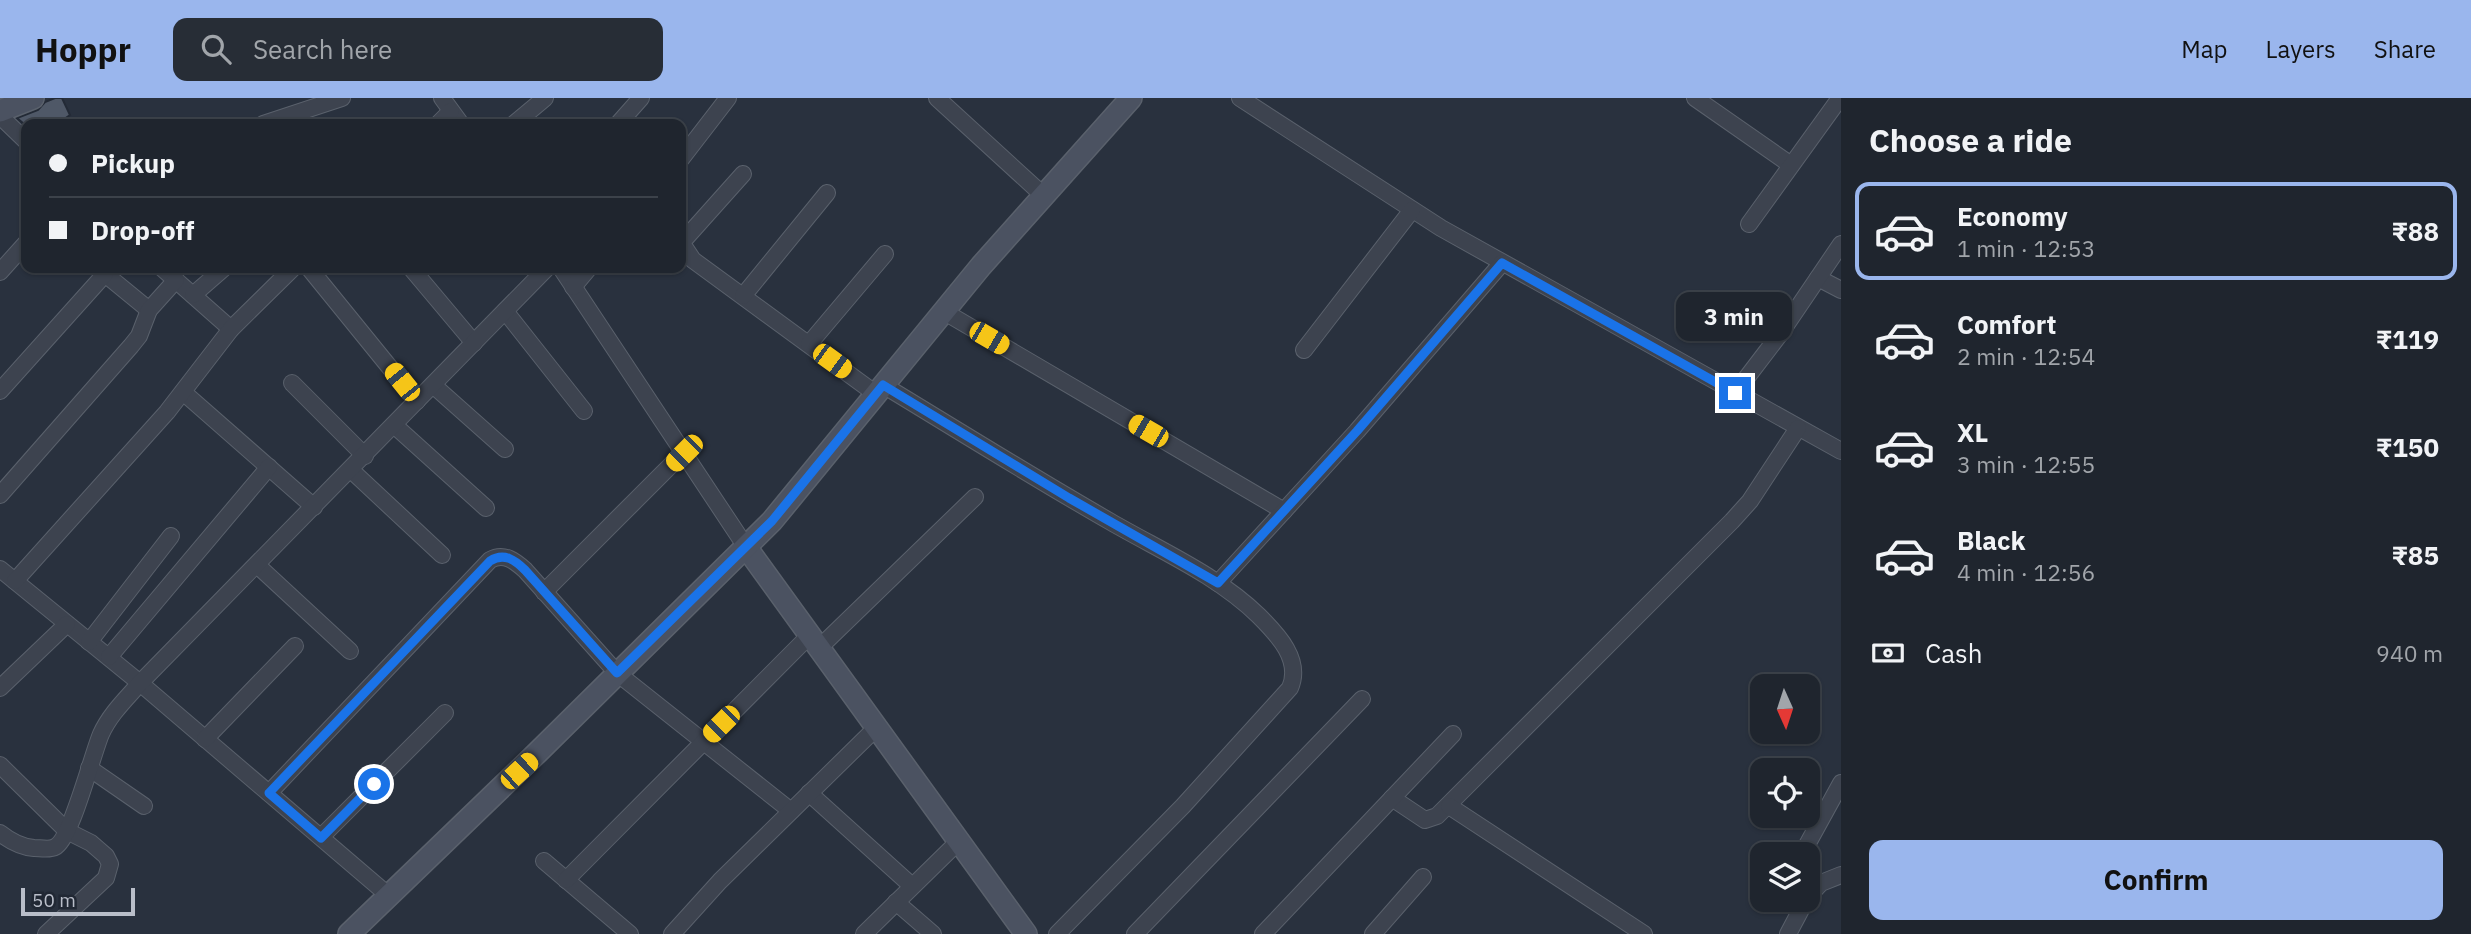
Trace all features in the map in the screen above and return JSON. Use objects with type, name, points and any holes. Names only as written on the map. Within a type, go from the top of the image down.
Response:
[{"type":"street","points":[[21,136],[0,113],[33,98]]},
{"type":"street","points":[[285,119],[342,98]]},
{"type":"street","points":[[521,119],[545,98]]},
{"type":"street","points":[[622,119],[641,98]]},
{"type":"street","points":[[937,98],[1044,196]]},
{"type":"street","points":[[349,934],[537,753],[746,547],[792,498],[943,311],[1131,98]]},
{"type":"street","points":[[1240,98],[1412,210],[1502,263],[1798,428],[1839,447]]},
{"type":"street","points":[[1696,98],[1791,164]]},
{"type":"street","points":[[1749,224],[1836,100]]},
{"type":"street","points":[[686,151],[718,101]]},
{"type":"street","points":[[686,237],[743,174]]},
{"type":"street","points":[[743,296],[827,193]]},
{"type":"street","points":[[1304,350],[1412,210]]},
{"type":"street","points":[[1735,393],[1780,334],[1841,244]]},
{"type":"street","points":[[0,272],[21,249]]},
{"type":"street","points":[[686,250],[693,260],[809,344],[880,389],[1218,583],[1259,616],[1289,653],[1295,667],[1290,688],[1183,806],[1057,934]]},
{"type":"street","points":[[809,344],[886,254]]},
{"type":"street","points":[[1218,583],[1357,431],[1502,263]]},
{"type":"street","points":[[0,391],[99,273]]},
{"type":"street","points":[[103,273],[149,310]]},
{"type":"street","points":[[167,273],[232,329]]},
{"type":"street","points":[[193,295],[218,273]]},
{"type":"street","points":[[15,581],[183,392],[232,329],[288,273]]},
{"type":"street","points":[[313,273],[417,401]]},
{"type":"street","points":[[415,273],[474,343]]},
{"type":"street","points":[[0,833],[16,844],[30,848],[56,847],[61,842],[103,730],[140,683],[542,273]]},
{"type":"street","points":[[564,273],[746,547],[1026,934]]},
{"type":"street","points":[[573,286],[585,273]]},
{"type":"street","points":[[1818,278],[1841,290]]},
{"type":"street","points":[[0,495],[131,346],[139,336],[149,310],[176,281]]},
{"type":"street","points":[[505,311],[583,411]]},
{"type":"street","points":[[943,311],[1284,511]]},
{"type":"street","points":[[292,383],[365,456]]},
{"type":"street","points":[[433,385],[505,449]]},
{"type":"street","points":[[183,392],[314,507]]},
{"type":"street","points":[[394,425],[486,508]]},
{"type":"street","points":[[1392,798],[1425,820],[1437,816],[1449,806],[1732,521],[1750,501],[1798,428]]},
{"type":"street","points":[[544,592],[684,453]]},
{"type":"street","points":[[108,657],[269,467]]},
{"type":"street","points":[[351,470],[442,555]]},
{"type":"street","points":[[566,880],[703,742],[975,497]]},
{"type":"street","points":[[89,642],[171,536]]},
{"type":"street","points":[[269,793],[496,557],[510,559],[525,570],[617,673],[791,811]]},
{"type":"street","points":[[257,565],[350,651]]},
{"type":"street","points":[[0,569],[140,683],[388,895]]},
{"type":"street","points":[[0,688],[67,624]]},
{"type":"street","points":[[205,739],[295,646]]},
{"type":"street","points":[[1135,934],[1362,699]]},
{"type":"street","points":[[321,838],[445,713]]},
{"type":"street","points":[[672,934],[720,881],[876,728]]},
{"type":"street","points":[[1263,934],[1453,734]]},
{"type":"street","points":[[0,765],[67,831],[91,842],[106,856],[110,864],[106,878],[46,934]]},
{"type":"street","points":[[89,768],[144,806]]},
{"type":"street","points":[[1809,842],[1841,783]]},
{"type":"street","points":[[809,793],[912,886]]},
{"type":"street","points":[[1449,806],[1644,934]]},
{"type":"street","points":[[864,934],[959,841]]},
{"type":"street","points":[[544,861],[631,934]]},
{"type":"street","points":[[1820,878],[1841,875]]},
{"type":"street","points":[[1373,934],[1423,877]]},
{"type":"street","points":[[896,902],[933,934]]},
{"type":"street","points":[[1788,934],[1800,912]]},
{"type":"building","points":[[62,98],[70,115],[64,119],[21,119],[21,121],[17,118],[38,110],[45,102]]},
{"type":"route","points":[[374,784],[321,838],[269,793],[496,557],[510,559],[519,564],[617,673],[772,521],[883,385],[1069,498],[1218,583],[1357,431],[1502,263],[1735,393]]}]
